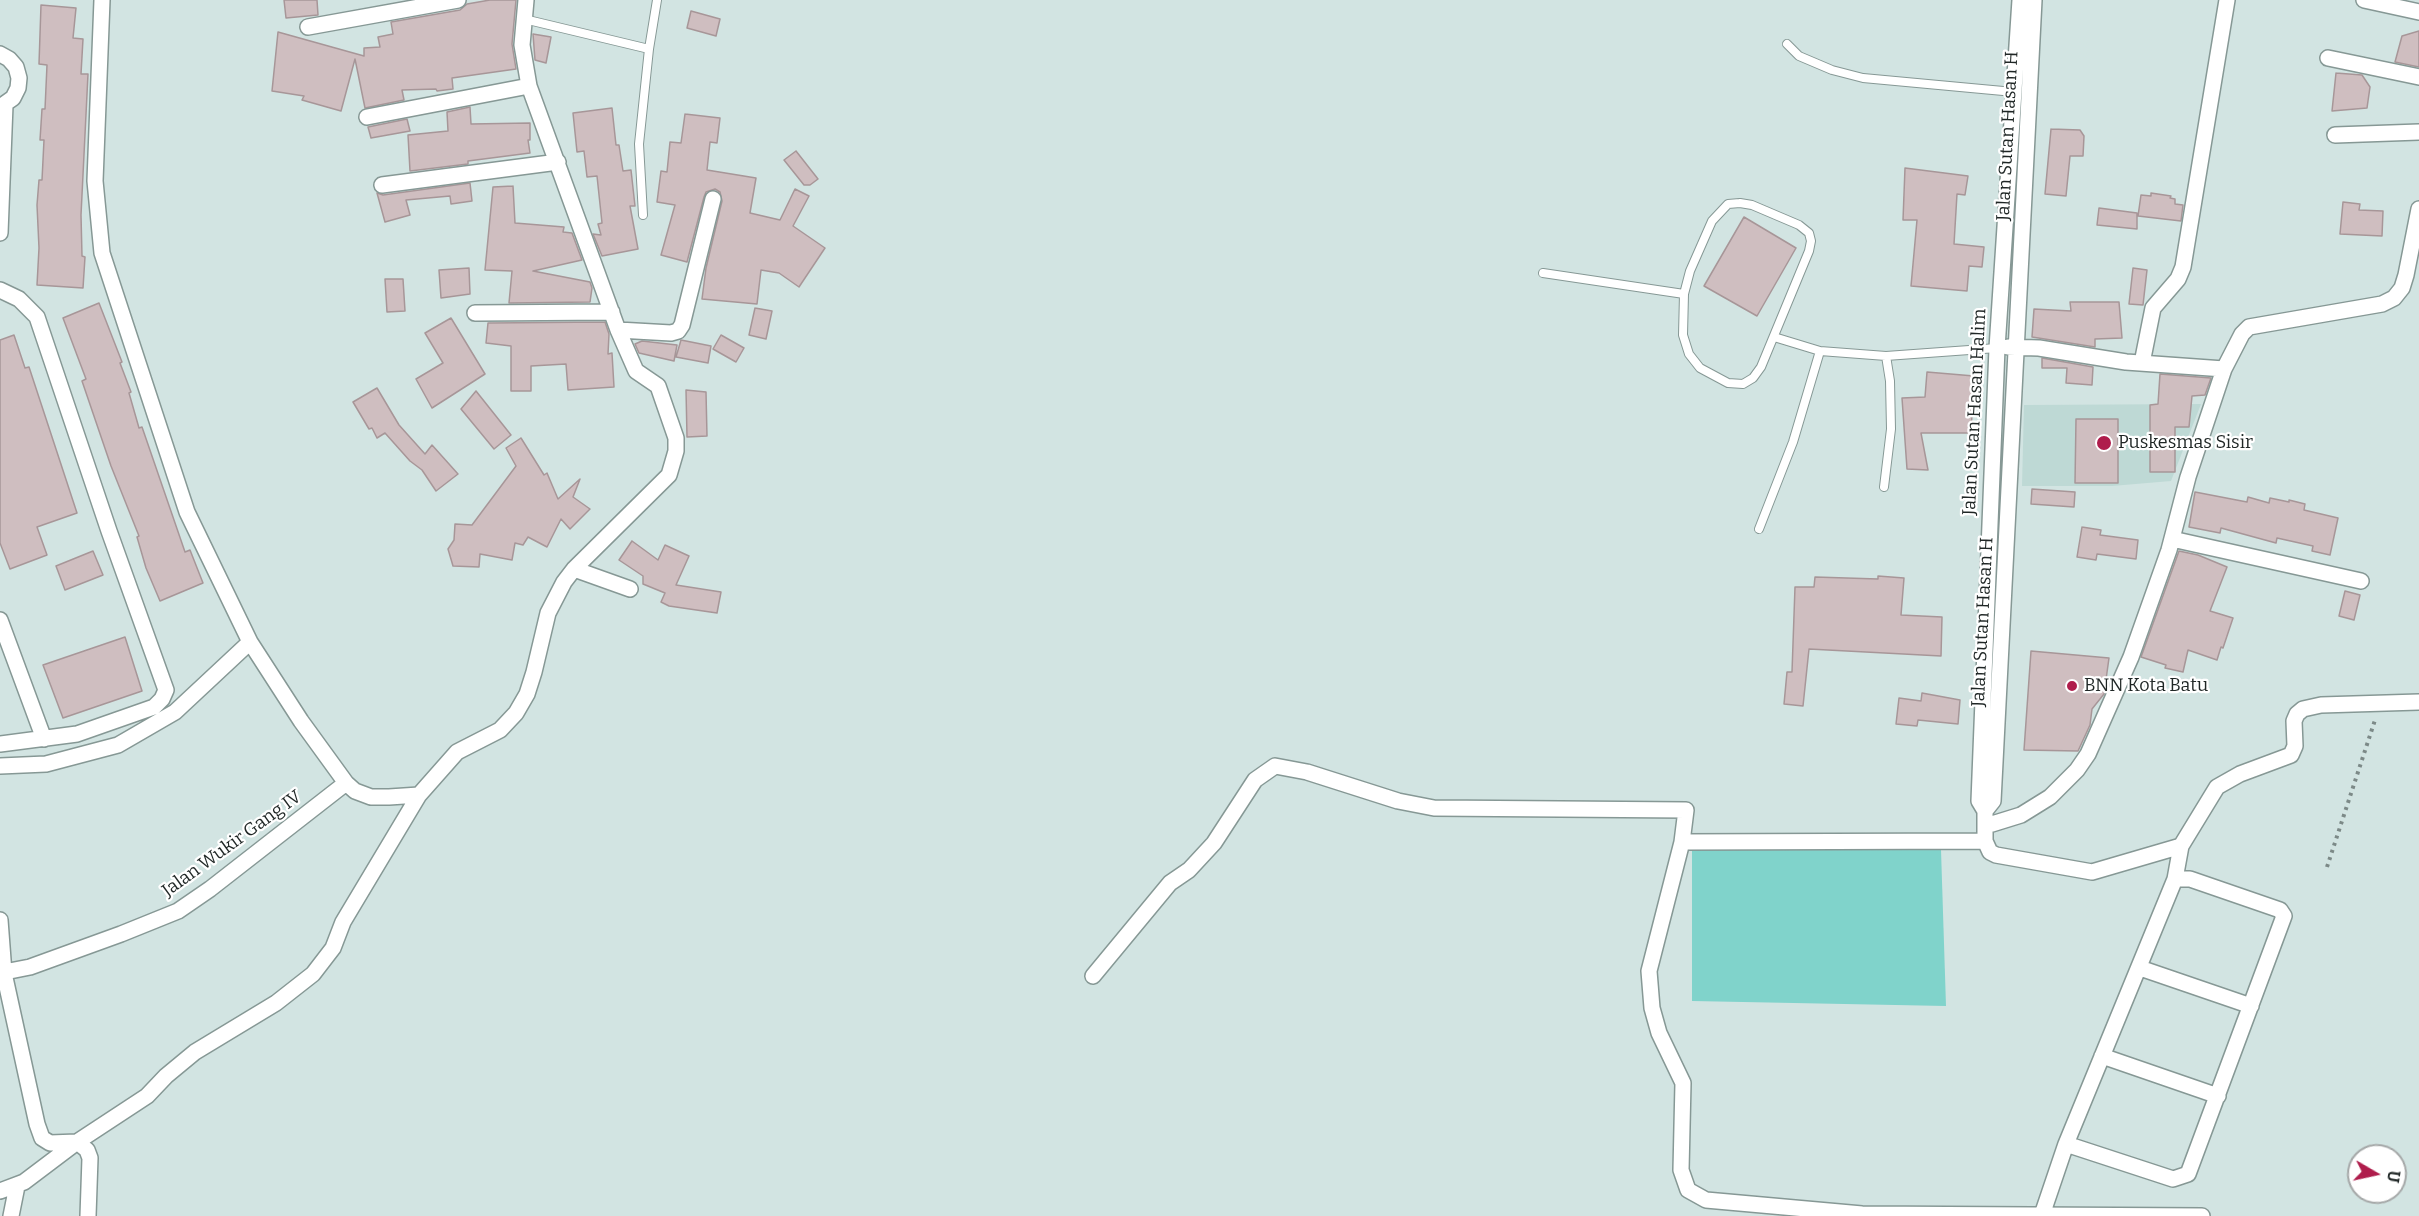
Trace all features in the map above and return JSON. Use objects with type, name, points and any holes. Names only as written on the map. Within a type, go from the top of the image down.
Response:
[{"type":"street","points":[[102,0],[95,181],[102,253],[187,512],[250,642],[301,721],[346,783],[355,791],[372,796],[419,795]]},
{"type":"street","points":[[308,27],[458,0]]},
{"type":"street","points":[[0,1191],[17,1186],[77,1142],[147,1096],[166,1076],[195,1052],[276,1003],[314,974],[333,948],[343,922],[419,795],[458,752],[500,730],[516,713],[534,672],[548,613],[564,582],[574,569],[669,475],[675,457],[676,438],[658,386],[636,371],[618,330],[529,86],[523,60],[526,0]]},
{"type":"street","name":"Jalan Sutan Hasan Halim","points":[[1985,828],[1979,801],[1997,348],[2020,0]]},
{"type":"street","name":"Jalan Sutan Hasan H","points":[[1985,828],[1993,801],[2034,0]]},
{"type":"street","points":[[2142,363],[2153,308],[2178,279],[2183,267],[2227,0]]},
{"type":"street","points":[[2364,0],[2419,12]]},
{"type":"street","points":[[0,54],[16,67],[19,78],[18,88],[13,98],[2,106],[0,233]]},
{"type":"street","points":[[2328,58],[2419,77]]},
{"type":"street","points":[[367,117],[529,86]]},
{"type":"street","points":[[2335,135],[2419,132]]},
{"type":"street","points":[[382,185],[558,162]]},
{"type":"street","points":[[618,330],[671,333],[678,331],[682,325],[712,199]]},
{"type":"street","points":[[1684,832],[1985,828],[2021,815],[2050,797],[2077,770],[2088,754],[2131,657],[2172,539],[2188,477],[2224,369],[2242,334],[2249,327],[2382,304],[2394,298],[2402,288],[2406,274],[2419,209]]},
{"type":"street","points":[[0,290],[20,299],[37,317],[109,531],[166,690],[162,699],[154,707],[77,734],[0,744]]},
{"type":"street","points":[[475,313],[612,312]]},
{"type":"street","points":[[1997,348],[2018,347],[2142,363],[2224,369]]},
{"type":"street","points":[[2172,539],[2361,581]]},
{"type":"street","points":[[574,569],[630,589]]},
{"type":"street","points":[[0,620],[44,739]]},
{"type":"street","points":[[0,766],[53,763],[118,745],[175,712],[250,642]]},
{"type":"street","points":[[2042,1215],[2066,1144],[2175,879],[2181,846],[2217,787],[2240,774],[2291,755],[2295,746],[2294,721],[2303,709],[2321,705],[2380,705],[2419,702]]},
{"type":"street","points":[[1093,976],[1170,883],[1189,870],[1214,843],[1256,780],[1275,766],[1307,772],[1398,801],[1434,808],[1686,810],[1684,832],[1649,971],[1652,1008],[1659,1033],[1683,1083],[1681,1170],[1688,1190],[1706,1200],[1862,1214],[2202,1216]]},
{"type":"street","name":"Jalan Wukir Gang IV","points":[[2,974],[30,967],[178,911],[210,889],[346,783]]},
{"type":"street","points":[[1985,828],[1990,852],[1996,855],[2092,872],[2181,846]]},
{"type":"street","points":[[2066,1144],[2173,1179],[2188,1174],[2284,916],[2280,910],[2190,879],[2175,879]]},
{"type":"street","points":[[0,920],[2,974],[37,1124],[42,1138],[50,1143],[77,1142],[87,1150],[90,1158],[88,1216]]},
{"type":"street","points":[[2140,968],[2251,1006]]},
{"type":"street","points":[[2102,1056],[2218,1096]]},
{"type":"street","points":[[11,1216],[17,1186]]},
{"type":"lane","points":[[643,215],[639,144],[649,49],[657,0]]},
{"type":"lane","points":[[524,19],[649,49]]},
{"type":"lane","points":[[1787,44],[1799,56],[1810,61],[1832,70],[1863,78],[2014,92]]},
{"type":"lane","points":[[1728,204],[1752,205],[1799,225],[1809,233],[1811,241],[1809,251],[1773,337],[1754,378],[1743,384],[1728,383],[1713,376],[1700,368],[1689,354],[1683,336],[1684,294],[1690,271],[1712,221],[1728,204]]},
{"type":"lane","points":[[1543,273],[1684,294]]},
{"type":"lane","points":[[1773,337],[1820,351],[1886,356],[1997,348]]},
{"type":"lane","points":[[1759,530],[1793,442],[1820,351]]},
{"type":"lane","points":[[1884,487],[1891,429],[1890,381],[1886,356]]},
{"type":"path","points":[[2327,867],[2380,705]]},
{"type":"shaded area","name":"Puskesmas Sisir","points":[[2201,404],[2171,481],[2112,486],[2022,486],[2024,405]]},
{"type":"shaded area","points":[[1692,849],[1941,850],[1946,1006],[1692,1001]]},
{"type":"building","points":[[284,0],[317,0],[318,15],[286,18]]},
{"type":"building","points":[[490,0],[516,0],[512,44],[516,69],[452,78],[453,89],[402,90],[404,100],[365,108],[355,59],[341,111],[302,100],[304,96],[272,91],[278,32],[364,56],[364,48],[380,47],[378,37],[393,34],[391,22],[460,10],[467,4]]},
{"type":"building","points":[[41,5],[76,8],[73,38],[83,39],[81,74],[88,74],[81,215],[82,256],[85,257],[83,288],[37,285],[39,248],[37,205],[39,180],[42,180],[44,140],[40,140],[42,109],[45,109],[47,65],[39,64]]},
{"type":"building","points":[[691,11],[720,19],[716,36],[687,28]]},
{"type":"building","points":[[2419,31],[2419,67],[2395,62],[2402,36]]},
{"type":"building","points":[[533,34],[551,37],[546,63],[535,60]]},
{"type":"building","points":[[2336,73],[2362,75],[2370,87],[2367,108],[2332,111]]},
{"type":"building","points":[[470,107],[471,124],[530,123],[530,140],[528,140],[530,153],[410,171],[408,135],[448,131],[447,112]]},
{"type":"building","points":[[612,108],[616,145],[619,145],[623,171],[631,170],[635,206],[630,206],[638,249],[602,256],[593,234],[601,235],[598,224],[602,223],[597,176],[587,177],[584,151],[577,152],[573,113]]},
{"type":"building","points":[[685,114],[720,118],[717,143],[710,142],[707,170],[756,178],[750,213],[780,220],[795,189],[809,196],[793,226],[825,248],[799,287],[779,273],[761,270],[757,304],[702,299],[706,268],[722,201],[720,192],[715,189],[706,192],[704,197],[687,262],[661,255],[675,205],[657,202],[661,171],[667,172],[670,142],[681,143]]},
{"type":"building","points":[[407,119],[410,131],[371,138],[368,127]]},
{"type":"building","points":[[2051,129],[2080,130],[2084,136],[2083,156],[2070,156],[2066,196],[2045,194]]},
{"type":"building","points":[[796,151],[818,179],[810,185],[804,185],[784,160]]},
{"type":"building","points":[[1905,168],[1968,176],[1965,195],[1957,194],[1954,244],[1984,247],[1982,267],[1969,266],[1967,291],[1911,286],[1917,220],[1903,220]]},
{"type":"building","points":[[470,183],[472,201],[451,204],[450,196],[406,200],[410,215],[385,222],[377,193],[383,195]]},
{"type":"building","points":[[513,186],[515,223],[564,227],[563,232],[572,233],[582,260],[533,271],[590,282],[592,288],[590,302],[509,303],[512,271],[485,270],[493,187]]},
{"type":"building","points":[[2151,193],[2171,196],[2170,198],[2175,199],[2175,204],[2183,205],[2181,221],[2138,216],[2141,195],[2151,196]]},
{"type":"building","points":[[2343,202],[2360,204],[2359,210],[2383,211],[2382,236],[2340,234]]},
{"type":"building","points":[[2099,208],[2137,213],[2137,229],[2097,225]]},
{"type":"building","points":[[1744,217],[1796,248],[1757,316],[1704,286]]},
{"type":"building","points":[[469,268],[470,294],[441,298],[439,270]]},
{"type":"building","points":[[2133,268],[2147,270],[2143,305],[2129,304]]},
{"type":"building","points":[[385,279],[403,279],[405,311],[387,312]]},
{"type":"building","points":[[2070,302],[2119,302],[2122,338],[2095,339],[2095,347],[2032,337],[2034,309],[2071,311]]},
{"type":"building","points":[[99,303],[122,362],[120,363],[131,392],[129,393],[139,428],[142,427],[185,552],[190,550],[203,583],[160,601],[146,568],[137,537],[139,536],[111,466],[82,381],[86,379],[63,318]]},
{"type":"building","points":[[755,308],[772,311],[766,339],[749,335]]},
{"type":"building","points":[[451,318],[485,374],[432,408],[416,379],[443,363],[425,333]]},
{"type":"building","points":[[605,322],[609,334],[608,354],[612,353],[614,387],[568,390],[566,364],[531,366],[531,391],[511,391],[511,346],[486,343],[488,323]]},
{"type":"building","points":[[14,335],[25,368],[29,367],[77,513],[37,527],[47,555],[10,569],[0,543],[0,340]]},
{"type":"building","points":[[721,335],[744,348],[736,362],[713,349]]},
{"type":"building","points":[[681,340],[711,346],[708,363],[676,357]]},
{"type":"building","points":[[642,341],[677,345],[674,361],[639,353],[635,344]]},
{"type":"building","points":[[2042,358],[2093,367],[2092,385],[2066,383],[2067,368],[2042,368]]},
{"type":"building","points":[[1927,372],[1974,376],[1971,433],[1921,433],[1928,470],[1907,469],[1902,398],[1925,397]]},
{"type":"building","points":[[2160,374],[2211,378],[2205,395],[2192,396],[2189,427],[2175,427],[2175,472],[2150,472],[2150,405],[2158,404]]},
{"type":"building","points":[[377,388],[399,425],[425,454],[432,445],[458,474],[436,491],[422,470],[410,461],[385,433],[377,438],[353,402]]},
{"type":"building","points":[[686,390],[706,392],[707,436],[687,437]]},
{"type":"building","points":[[476,391],[511,435],[494,449],[461,409]]},
{"type":"building","points":[[2076,419],[2118,419],[2118,483],[2075,483]]},
{"type":"building","points":[[521,438],[544,475],[547,473],[558,499],[580,479],[573,497],[590,509],[570,529],[561,519],[547,547],[528,537],[523,545],[515,543],[512,560],[480,554],[479,567],[453,566],[448,549],[454,540],[455,524],[472,525],[516,466],[506,448]]},
{"type":"building","points":[[2032,489],[2075,492],[2074,507],[2031,504]]},
{"type":"building","points":[[2195,492],[2247,502],[2248,497],[2269,503],[2270,498],[2289,502],[2289,500],[2305,504],[2304,510],[2338,518],[2330,555],[2312,551],[2313,546],[2277,538],[2276,543],[2221,528],[2220,533],[2189,527]]},
{"type":"building","points":[[2082,527],[2101,530],[2100,535],[2138,540],[2136,559],[2097,554],[2096,560],[2077,557]]},
{"type":"building","points":[[632,541],[658,560],[665,545],[689,556],[676,585],[721,592],[717,613],[669,606],[661,602],[665,593],[643,584],[643,576],[619,560]]},
{"type":"building","points":[[93,551],[103,575],[65,590],[56,566]]},
{"type":"building","points":[[2179,551],[2198,555],[2227,567],[2210,611],[2233,618],[2217,660],[2188,650],[2183,672],[2165,668],[2166,665],[2141,657]]},
{"type":"building","points":[[1878,576],[1904,578],[1901,615],[1942,617],[1941,656],[1809,649],[1803,706],[1784,704],[1787,672],[1792,672],[1795,587],[1814,587],[1815,577],[1878,579]]},
{"type":"building","points":[[2345,591],[2360,595],[2354,620],[2339,616]]},
{"type":"building","points":[[125,637],[142,691],[63,718],[43,665]]},
{"type":"building","points":[[2031,651],[2109,658],[2104,694],[2092,709],[2090,725],[2078,751],[2024,750]]},
{"type":"building","points":[[1922,693],[1960,700],[1958,724],[1918,720],[1917,726],[1896,724],[1899,698],[1921,701]]},
{"type":"place","name":"Puskesmas Sisir","points":[[2104,443]]},
{"type":"place","name":"BNN Kota Batu","points":[[2072,686]]}]
